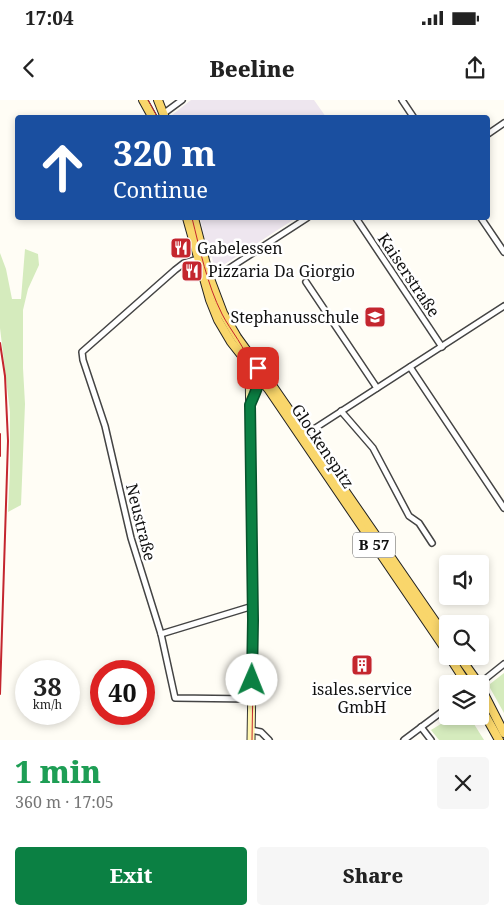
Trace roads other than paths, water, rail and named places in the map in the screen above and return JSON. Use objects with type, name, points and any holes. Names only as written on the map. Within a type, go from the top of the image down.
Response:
[{"type":"main road","points":[[143,100],[151,115]]},
{"type":"main road","name":"Glockenspitz","points":[[188,220],[198,259],[206,275]]},
{"type":"main road","name":"Glockenspitz","points":[[194,220],[218,320],[231,342],[252,363],[439,627]]},
{"type":"main road","name":"Glockenspitz","points":[[252,363],[260,378],[303,436],[439,641]]},
{"type":"main road","points":[[489,704],[504,733]]},
{"type":"main road","points":[[489,723],[498,740]]},
{"type":"street","points":[[160,108],[182,100]]},
{"type":"street","points":[[402,100],[412,115]]},
{"type":"street","points":[[490,133],[504,123]]},
{"type":"street","points":[[206,275],[225,271],[304,220]]},
{"type":"street","name":"Kaiserstraße","points":[[357,220],[442,347]]},
{"type":"street","points":[[482,220],[504,252]]},
{"type":"street","name":"Neustraße","points":[[198,259],[184,264],[175,270],[82,352],[104,426],[139,569],[161,634],[176,698],[252,699]]},
{"type":"street","points":[[306,282],[377,388]]},
{"type":"street","points":[[303,436],[504,306]]},
{"type":"street","points":[[250,740],[253,606],[250,405],[252,363]]},
{"type":"street","points":[[410,367],[504,508]]},
{"type":"street","points":[[250,405],[260,378]]},
{"type":"street","points":[[341,411],[372,448],[409,516],[419,523],[432,543]]},
{"type":"street","points":[[161,634],[253,606]]},
{"type":"street","points":[[489,677],[504,664]]},
{"type":"street","points":[[404,740],[439,715]]},
{"type":"street","points":[[421,728],[431,740]]},
{"type":"street","points":[[251,730],[261,732],[269,740]]},
{"type":"tram line","points":[[148,100],[156,115]]},
{"type":"tram line","points":[[192,220],[212,291],[222,314],[242,346],[250,366],[254,622],[252,740]]},
{"type":"railway","points":[[0,343],[5,376],[8,441],[0,694]]},
{"type":"railway","points":[[0,434],[0,456]]},
{"type":"place","name":"Gabelessen","points":[[181,248]]},
{"type":"place","name":"Pizzaria Da Giorgio","points":[[192,271]]},
{"type":"place","name":"Stephanusschule","points":[[375,317]]},
{"type":"place","name":"isales.service GmbH","points":[[362,665]]}]
